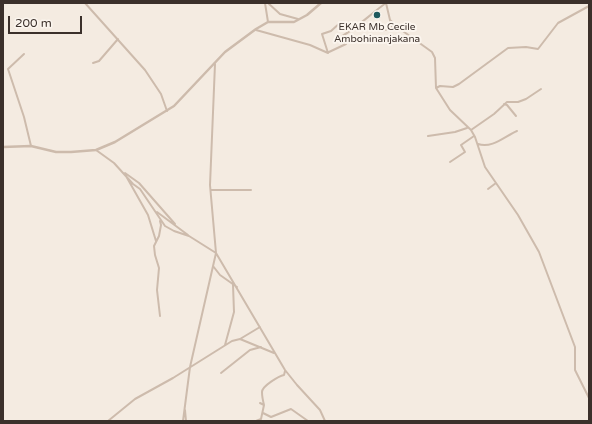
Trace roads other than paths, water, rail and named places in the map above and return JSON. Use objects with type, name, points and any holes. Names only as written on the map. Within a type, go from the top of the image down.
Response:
[{"type":"street","points":[[85,3],[145,70],[161,94],[167,111]]},
{"type":"street","points":[[265,3],[268,22]]},
{"type":"street","points":[[268,3],[280,14],[299,19]]},
{"type":"street","points":[[3,147],[31,146],[56,152],[96,150],[115,142],[167,111],[182,99],[225,52],[256,29],[268,22],[294,22],[307,15],[321,3]]},
{"type":"street","points":[[336,39],[360,25],[362,20],[386,3],[392,24],[390,28],[384,31],[374,29]]},
{"type":"street","points":[[436,88],[440,86],[453,87],[459,84],[508,48],[526,47],[538,49],[558,24],[589,6]]},
{"type":"street","points":[[390,20],[432,52],[435,58],[436,88],[450,110],[467,128],[471,130],[478,144],[485,167],[518,215],[539,252],[574,348],[575,370],[589,398]]},
{"type":"street","points":[[329,52],[322,34],[331,31],[341,22]]},
{"type":"street","points":[[256,29],[310,44],[329,52],[346,44],[344,35]]},
{"type":"street","points":[[93,63],[99,61],[118,39]]},
{"type":"street","points":[[24,54],[8,69],[24,117],[31,146]]},
{"type":"street","points":[[184,421],[184,409],[190,367],[216,253],[210,185],[210,139],[214,64]]},
{"type":"street","points":[[471,130],[494,114],[504,104],[509,101],[518,102],[526,99],[541,88]]},
{"type":"street","points":[[504,104],[507,105],[516,116]]},
{"type":"street","points":[[428,136],[455,132],[467,128]]},
{"type":"street","points":[[478,144],[484,146],[491,145],[517,131]]},
{"type":"street","points":[[450,162],[465,152],[461,145],[474,135]]},
{"type":"street","points":[[96,150],[139,183],[175,224]]},
{"type":"street","points":[[124,173],[149,199],[165,226],[189,236]]},
{"type":"street","points":[[124,173],[148,215],[156,242]]},
{"type":"street","points":[[488,189],[496,183]]},
{"type":"street","points":[[211,190],[252,190]]},
{"type":"street","points":[[157,212],[189,236],[216,253],[285,370],[300,390],[320,410],[325,421]]},
{"type":"street","points":[[157,212],[161,225],[155,251],[159,268],[157,290],[160,316]]},
{"type":"street","points":[[213,266],[220,275],[237,287]]},
{"type":"street","points":[[224,345],[234,312],[233,285]]},
{"type":"street","points":[[108,421],[134,399],[190,367],[224,345],[240,339],[260,327]]},
{"type":"street","points":[[240,339],[275,353]]},
{"type":"street","points":[[221,372],[250,350],[262,347]]},
{"type":"street","points":[[256,421],[261,419],[263,413],[264,405],[262,392],[264,388],[277,377],[284,375],[285,370]]},
{"type":"street","points":[[260,403],[264,405]]},
{"type":"street","points":[[263,413],[274,416],[291,409],[308,421]]},
{"type":"place","name":"EKAR Mb Cecile Ambohinanjakana","points":[[377,15]]}]
